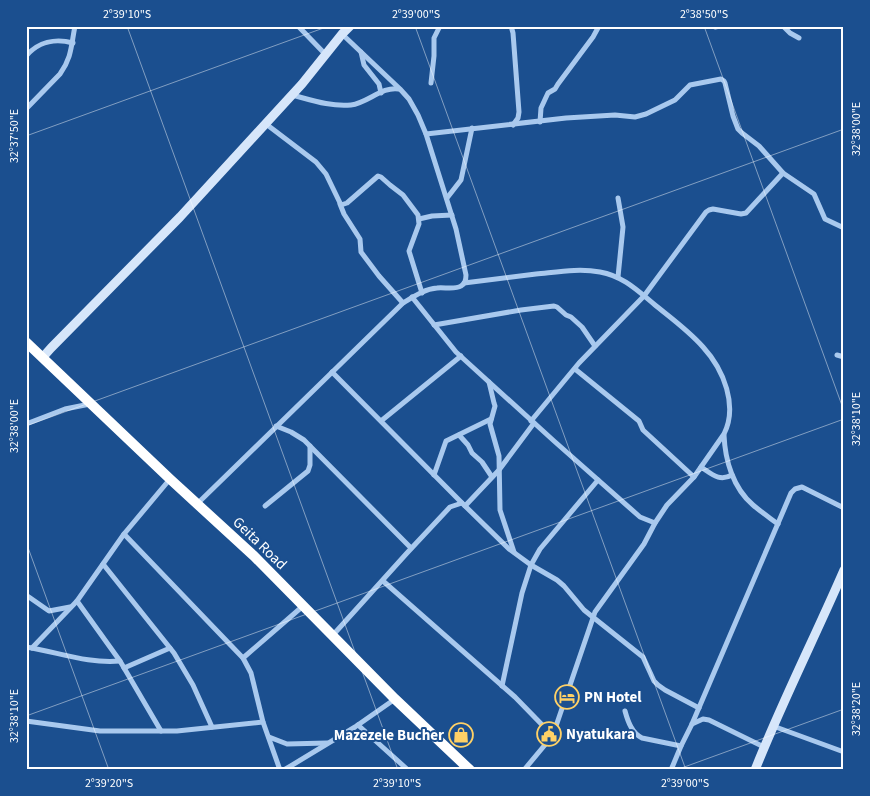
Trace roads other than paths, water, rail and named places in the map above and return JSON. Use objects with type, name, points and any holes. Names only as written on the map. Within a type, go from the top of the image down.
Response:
[{"type":"highway","name":"Geita Road","points":[[26,342],[254,556],[395,700],[468,769]]},
{"type":"street","points":[[26,109],[60,74],[68,60],[73,43],[74,26]]},
{"type":"street","points":[[298,26],[326,55]]},
{"type":"street","points":[[42,357],[180,217],[292,95],[350,26]]},
{"type":"street","points":[[431,83],[434,38],[440,26]]},
{"type":"street","points":[[511,26],[519,112],[518,118],[513,125]]},
{"type":"street","points":[[540,122],[541,108],[548,93],[555,89],[594,37],[599,26]]},
{"type":"street","points":[[783,26],[799,38]]},
{"type":"street","points":[[342,34],[409,99],[426,134],[447,198],[461,248],[466,275],[464,283]]},
{"type":"street","points":[[26,56],[34,48],[48,42],[62,41],[73,43]]},
{"type":"street","points":[[361,52],[364,65],[378,84],[381,93]]},
{"type":"street","points":[[426,134],[566,118],[615,115],[635,117],[675,100],[690,85],[716,79],[721,80],[726,83],[733,116],[738,129],[760,146],[783,173],[814,194],[825,219],[844,228]]},
{"type":"street","points":[[292,95],[326,104],[351,105],[392,88],[400,89]]},
{"type":"street","points":[[266,124],[322,168],[344,214],[360,239],[361,252],[378,276],[403,303]]},
{"type":"street","points":[[447,198],[461,180],[472,128]]},
{"type":"street","points":[[332,636],[450,506],[464,505],[492,478],[532,422],[575,369],[644,296],[706,212],[713,209],[741,214],[746,213],[783,173]]},
{"type":"street","points":[[340,203],[342,205],[347,203],[379,176],[403,194],[417,212],[419,219],[410,251],[422,293]]},
{"type":"street","points":[[618,198],[624,227],[618,278]]},
{"type":"street","points":[[419,219],[452,215]]},
{"type":"street","points":[[197,504],[403,303],[412,298],[434,288],[459,287],[464,283],[565,271],[588,270],[610,274],[630,284],[686,330],[704,348],[717,366],[726,387],[730,404],[730,416],[724,434],[694,477],[670,502],[655,523],[644,544],[593,617],[552,735],[524,770]]},
{"type":"street","points":[[412,298],[460,356],[640,517],[655,523]]},
{"type":"street","points":[[434,325],[554,306],[582,327],[595,346]]},
{"type":"street","points":[[837,355],[844,357]]},
{"type":"street","points":[[381,421],[460,356]]},
{"type":"street","points":[[575,369],[639,421],[643,430],[694,477]]},
{"type":"street","points":[[332,372],[464,505],[514,552],[564,586],[584,610],[644,658],[654,681],[658,685],[698,710],[706,719],[764,748]]},
{"type":"street","points":[[489,382],[494,403],[491,427],[499,456],[500,513],[514,552]]},
{"type":"street","points":[[26,424],[65,409],[90,404]]},
{"type":"street","points":[[434,474],[445,443],[459,434],[491,419]]},
{"type":"street","points":[[276,426],[298,436],[310,446],[411,548]]},
{"type":"street","points":[[459,434],[468,444],[472,453],[482,462],[492,478]]},
{"type":"street","points":[[724,434],[724,451],[732,475],[752,505],[778,524]]},
{"type":"street","points":[[264,506],[308,471],[310,465],[310,446]]},
{"type":"street","points":[[700,467],[719,478],[726,478],[732,475]]},
{"type":"street","points":[[29,648],[77,601],[124,534],[170,479]]},
{"type":"street","points":[[502,686],[522,594],[531,565],[540,549],[598,480]]},
{"type":"street","points":[[671,770],[791,492],[798,487],[806,488],[844,508]]},
{"type":"street","points":[[124,534],[243,658],[251,673],[263,722],[280,770]]},
{"type":"street","points":[[103,564],[170,648],[193,685],[212,727]]},
{"type":"street","points":[[755,770],[772,726],[844,570]]},
{"type":"street","points":[[382,581],[515,697],[552,735]]},
{"type":"street","points":[[26,595],[49,611],[71,607]]},
{"type":"street","points":[[77,601],[120,661],[162,732]]},
{"type":"street","points":[[243,658],[303,606]]},
{"type":"street","points":[[29,648],[96,661],[120,661]]},
{"type":"street","points":[[124,668],[170,648]]},
{"type":"street","points":[[284,770],[395,700]]},
{"type":"street","points":[[625,711],[628,723],[638,736],[681,746]]},
{"type":"street","points":[[692,724],[706,719]]},
{"type":"street","points":[[26,721],[100,731],[162,732],[263,722]]},
{"type":"street","points":[[358,725],[408,770]]},
{"type":"street","points":[[772,726],[844,752]]},
{"type":"street","points":[[269,737],[287,744],[328,743]]},
{"type":"place","name":"PN Hotel","points":[[567,697]]},
{"type":"place","name":"Nyatukara","points":[[549,734]]},
{"type":"place","name":"Mazezele Bucher","points":[[461,735]]}]
